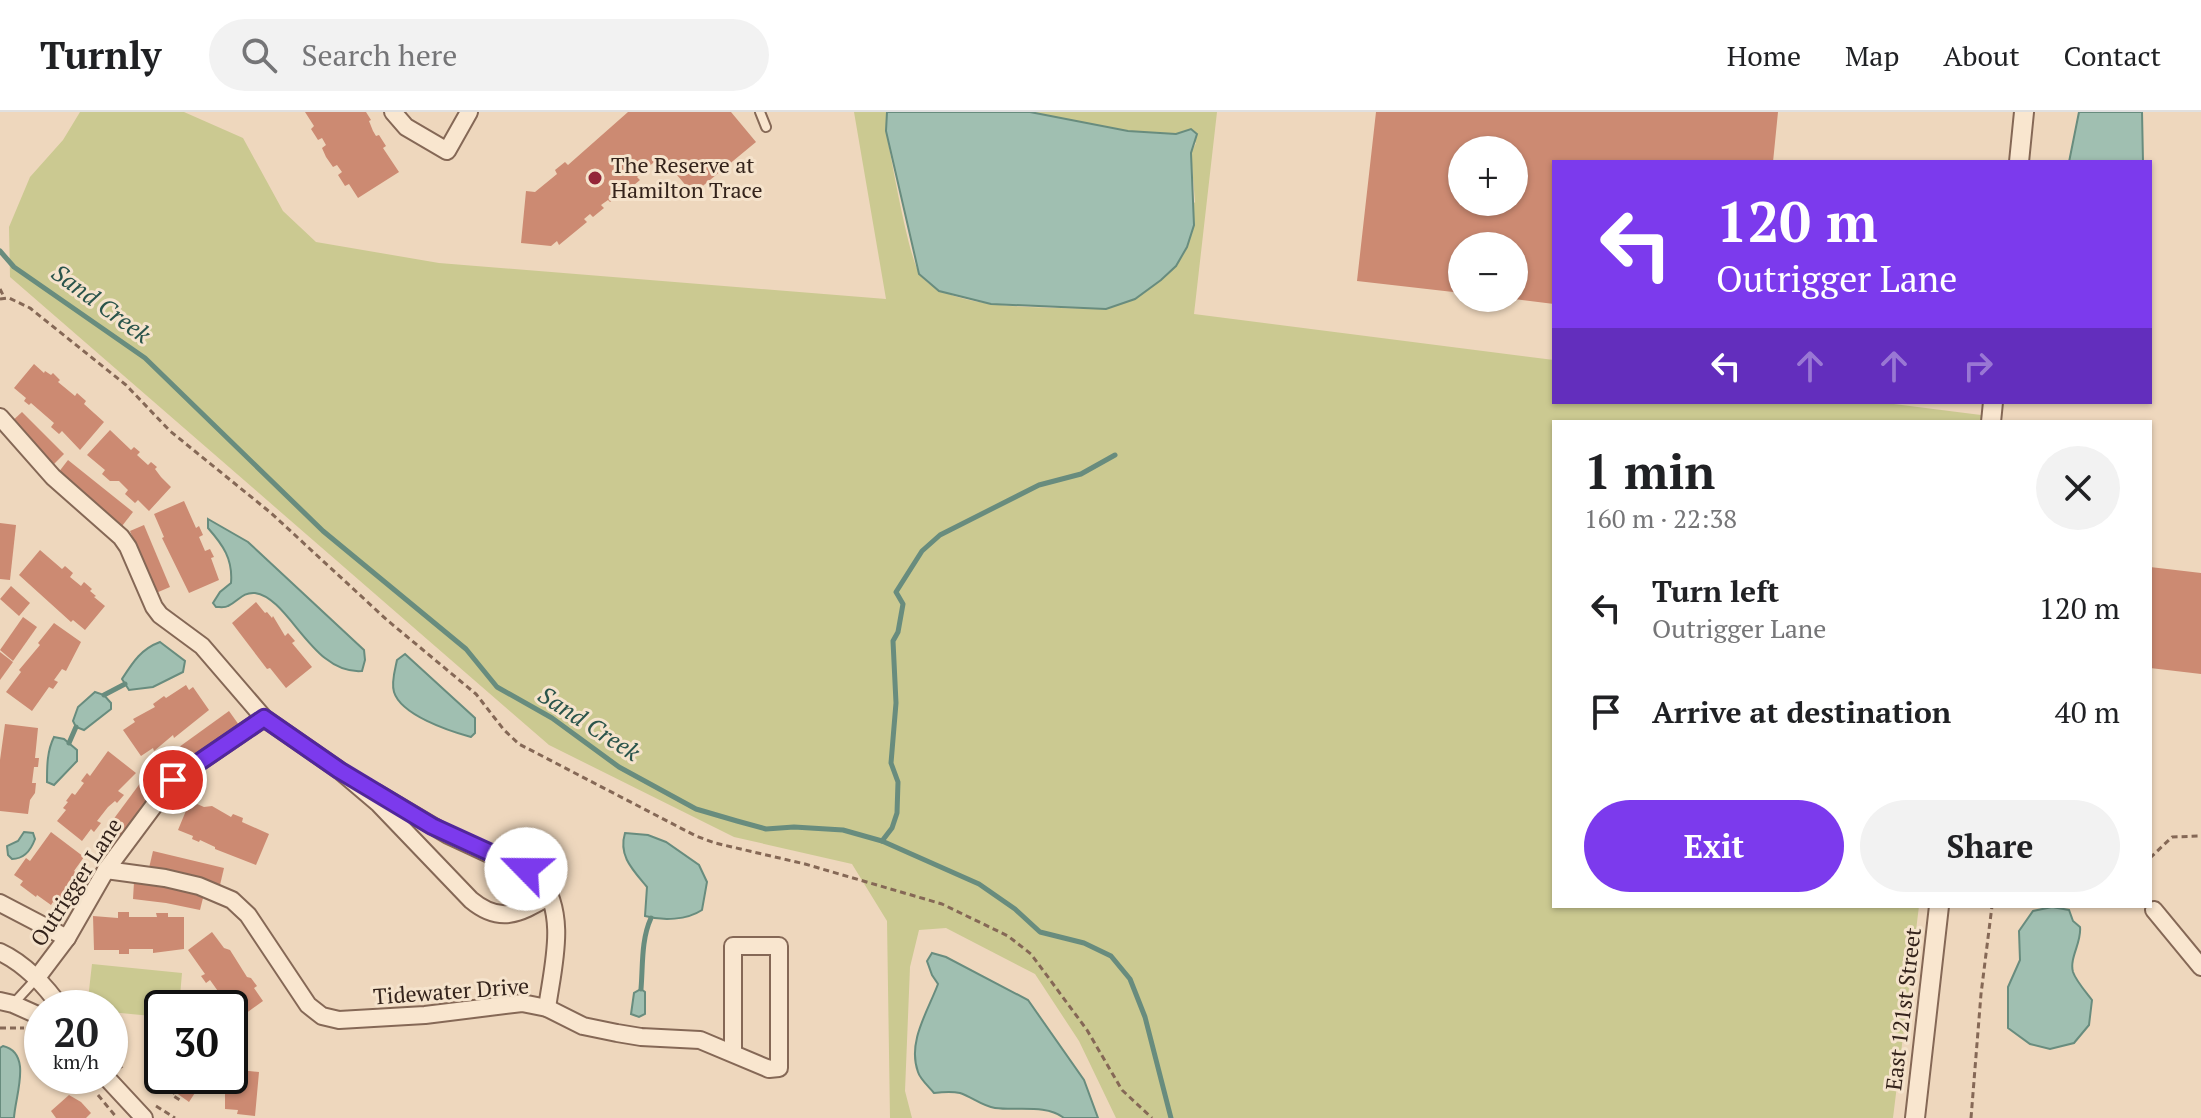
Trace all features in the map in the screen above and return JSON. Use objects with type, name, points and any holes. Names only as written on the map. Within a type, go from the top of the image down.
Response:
[{"type":"street","points":[[393,112],[406,127],[447,151],[469,112]]},
{"type":"street","points":[[2019,160],[2024,112]]},
{"type":"street","points":[[0,417],[53,477],[121,537],[154,607],[202,646],[264,718],[339,770],[448,835],[539,877],[556,910],[557,922],[547,1008]]},
{"type":"street","name":"Outrigger Lane","points":[[36,979],[67,938],[106,870],[173,780],[264,718]]},
{"type":"street","points":[[339,770],[379,804],[483,910],[505,916],[527,909],[550,896]]},
{"type":"street","name":"Tidewater Drive","points":[[106,870],[176,880],[232,900],[248,915],[308,1005],[322,1016],[339,1020],[396,1018],[522,1003],[547,1008],[583,1026],[641,1037],[700,1040],[762,1067],[779,1068],[779,946],[733,946],[733,1053]]},
{"type":"street","points":[[0,903],[67,938]]},
{"type":"street","name":"East 121st Street","points":[[1915,1118],[1939,908]]},
{"type":"street","points":[[2154,910],[2201,967]]},
{"type":"street","points":[[0,952],[20,964],[45,990]]},
{"type":"street","points":[[7,1003],[24,1015]]},
{"type":"street","points":[[119,1094],[144,1118]]},
{"type":"lane","points":[[760,112],[766,127]]},
{"type":"lane","points":[[7,1003],[36,979]]},
{"type":"path","points":[[0,289],[2,298],[30,308],[126,385],[170,431],[271,513],[376,609],[476,694],[504,730],[530,751],[696,836],[942,904],[1008,936],[1031,954],[1087,1030],[1122,1090],[1152,1118]]},
{"type":"path","points":[[2152,856],[2172,837],[2201,836]]},
{"type":"path","points":[[1971,1118],[1992,908]]},
{"type":"path","points":[[0,1028],[24,1025]]},
{"type":"path","points":[[173,1094],[180,1100]]},
{"type":"shaded area","points":[[80,112],[184,112],[243,138],[283,211],[316,242],[439,263],[886,299],[854,112],[887,112],[886,131],[901,208],[911,251],[921,276],[936,288],[981,302],[1008,306],[1106,309],[1195,202],[1191,153],[1196,143],[1186,132],[1130,132],[1030,112],[1217,112],[1194,314],[1552,360],[1552,404],[1894,404],[1981,415],[1981,420],[1552,420],[1552,908],[1919,908],[1893,1118],[1116,1118],[1079,1041],[1035,974],[946,928],[919,930],[910,967],[905,1091],[912,1118],[890,1118],[887,921],[852,864],[734,837],[549,745],[10,277],[9,227],[30,177],[63,140]]},
{"type":"shaded area","points":[[887,112],[1030,112],[1128,131],[1176,134],[1191,129],[1197,134],[1191,153],[1194,225],[1187,247],[1176,266],[1161,280],[1135,299],[1106,309],[991,304],[939,291],[919,274],[886,131]]},
{"type":"shaded area","points":[[2079,112],[2142,112],[2143,160],[2069,160]]},
{"type":"shaded area","points":[[208,519],[248,542],[364,650],[362,671],[344,669],[329,661],[268,598],[251,593],[227,607],[216,607],[213,603],[231,583],[231,574],[226,553],[208,528]]},
{"type":"shaded area","points":[[160,642],[185,661],[183,672],[153,687],[129,690],[122,679],[143,652]]},
{"type":"shaded area","points":[[405,654],[475,718],[475,733],[471,737],[427,721],[398,700],[393,688],[394,676],[397,660]]},
{"type":"shaded area","points":[[95,692],[104,695],[111,703],[111,709],[84,730],[76,727],[73,721],[78,707]]},
{"type":"shaded area","points":[[54,737],[64,739],[77,750],[77,761],[54,785],[47,782],[47,764]]},
{"type":"shaded area","points":[[24,832],[33,833],[35,839],[23,856],[12,859],[7,846],[18,841]]},
{"type":"shaded area","points":[[625,833],[648,835],[666,842],[699,865],[707,882],[702,910],[675,919],[645,916],[647,887],[625,856]]},
{"type":"shaded area","points":[[2047,908],[2069,910],[2073,921],[2080,927],[2073,972],[2092,1000],[2089,1025],[2074,1043],[2050,1049],[2030,1044],[2008,1028],[2008,987],[2020,960],[2019,931],[2033,911]]},
{"type":"shaded area","points":[[932,953],[946,957],[1028,1000],[1084,1080],[1098,1118],[1064,1118],[1040,1109],[995,1108],[960,1093],[934,1093],[919,1075],[915,1061],[920,1027],[938,984],[927,961]]},
{"type":"shaded area","points":[[92,964],[182,973],[181,990],[144,990],[144,1015],[128,1014],[128,990],[89,990]]},
{"type":"shaded area","points":[[641,989],[645,992],[645,1014],[639,1017],[631,1014],[634,993]]},
{"type":"shaded area","points":[[3,1046],[18,1057],[20,1066],[14,1118],[0,1118],[0,1048]]},
{"type":"building","points":[[305,112],[366,112],[373,131],[386,146],[383,148],[399,172],[358,198],[338,175],[342,172],[337,165],[333,167],[326,157],[322,148],[326,145],[322,138],[318,140],[311,129],[314,126]]},
{"type":"building","name":"The Reserve at Hamilton Trace","points":[[628,112],[731,112],[756,142],[693,194],[661,156],[637,177],[640,180],[628,190],[624,185],[619,190],[621,193],[601,205],[604,208],[593,217],[590,214],[584,219],[587,222],[559,245],[557,241],[551,246],[521,243],[526,191],[535,192],[557,174],[555,170],[565,162],[568,165]]},
{"type":"building","points":[[1376,112],[1778,112],[1773,160],[1552,160],[1552,304],[1528,301],[1528,232],[1448,232],[1448,291],[1357,281]]},
{"type":"building","points":[[34,364],[44,373],[53,373],[60,380],[58,382],[75,396],[77,393],[104,422],[80,450],[62,431],[59,434],[51,427],[54,423],[31,403],[29,405],[24,401],[26,398],[14,388]]},
{"type":"building","points":[[22,412],[64,454],[51,467],[9,424]]},
{"type":"building","points":[[110,430],[131,450],[134,447],[140,452],[137,455],[148,465],[151,462],[157,467],[155,469],[171,487],[149,511],[138,500],[135,503],[125,494],[128,490],[119,481],[110,481],[102,474],[105,470],[87,455]]},
{"type":"building","points":[[68,460],[133,512],[122,526],[58,473]]},
{"type":"building","points":[[184,501],[196,528],[199,526],[203,535],[199,537],[205,551],[210,549],[214,557],[211,558],[219,580],[189,593],[162,538],[154,514]]},
{"type":"building","points":[[0,523],[16,525],[10,580],[0,579]]},
{"type":"building","points":[[144,525],[170,587],[156,593],[130,531]]},
{"type":"building","points":[[40,550],[62,569],[65,566],[73,573],[70,577],[81,586],[84,582],[105,606],[85,630],[73,620],[71,622],[19,575]]},
{"type":"building","points":[[2152,567],[2201,573],[2201,674],[2152,668]]},
{"type":"building","points":[[11,586],[30,603],[19,616],[0,599]]},
{"type":"building","points":[[256,602],[265,613],[273,616],[285,636],[288,633],[295,641],[292,643],[312,667],[286,688],[270,668],[267,669],[232,623]]},
{"type":"building","points":[[23,617],[37,627],[13,661],[0,650]]},
{"type":"building","points":[[54,623],[81,642],[66,671],[62,669],[54,680],[58,682],[53,689],[49,687],[32,711],[6,692]]},
{"type":"building","points":[[0,652],[13,662],[0,680]]},
{"type":"building","points":[[186,685],[189,690],[193,687],[209,710],[174,738],[173,735],[154,751],[153,748],[141,756],[123,730],[135,722],[133,719],[155,707],[153,704],[164,696],[166,698]]},
{"type":"building","points":[[229,711],[239,725],[178,769],[168,755]]},
{"type":"building","points":[[5,724],[38,728],[35,758],[39,758],[32,783],[36,783],[35,793],[30,800],[28,814],[0,811],[0,760]]},
{"type":"building","points":[[108,751],[136,773],[118,791],[124,795],[108,807],[97,821],[101,823],[94,832],[91,829],[82,841],[57,821],[66,810],[63,808],[66,801],[72,793],[75,795],[87,773],[90,776]]},
{"type":"building","points":[[144,778],[157,788],[116,841],[104,832]]},
{"type":"building","points":[[190,801],[204,807],[212,806],[231,817],[233,814],[243,818],[242,822],[269,834],[256,865],[192,839],[193,836],[178,830]]},
{"type":"building","points":[[51,832],[84,857],[74,871],[82,877],[60,907],[36,897],[20,885],[23,881],[14,875],[26,858],[30,861]]},
{"type":"building","points":[[153,851],[224,868],[220,885],[149,868]]},
{"type":"building","points":[[134,882],[204,894],[200,910],[133,899]]},
{"type":"building","points":[[118,912],[129,912],[129,917],[157,917],[156,913],[168,913],[168,917],[184,917],[184,949],[153,953],[153,949],[129,949],[129,954],[119,954],[119,950],[94,950],[93,916],[118,918]]},
{"type":"building","points":[[212,932],[257,986],[254,988],[263,1001],[248,1012],[248,990],[217,990],[210,980],[206,983],[201,976],[205,974],[188,950]]},
{"type":"building","points":[[248,1071],[259,1072],[255,1116],[225,1109],[225,1094],[248,1094]]},
{"type":"building","points":[[178,1094],[194,1094],[189,1102]]},
{"type":"building","points":[[69,1095],[91,1113],[86,1118],[56,1118],[51,1111]]},
{"type":"waterway","name":"Sand Creek","points":[[0,251],[14,267],[145,358],[323,531],[466,649],[497,687],[552,718],[619,767],[696,809],[737,821],[766,829],[843,830],[882,841],[979,884],[1015,909],[1040,932],[1084,943],[1111,956],[1130,979],[1145,1017],[1171,1118]]},
{"type":"waterway","points":[[882,841],[892,828],[897,813],[898,782],[891,763],[896,703],[893,641],[898,632],[903,604],[896,592],[922,551],[940,535],[1039,485],[1081,474],[1115,455]]},
{"type":"waterway","points":[[104,695],[125,684]]},
{"type":"waterway","points":[[69,743],[76,727]]},
{"type":"waterway","points":[[641,989],[644,944],[651,918]]},
{"type":"place","name":"The Reserve at Hamilton Trace","points":[[595,178]]},
{"type":"route","points":[[173,780],[264,718],[277,730],[339,770],[432,826],[526,869]]}]
